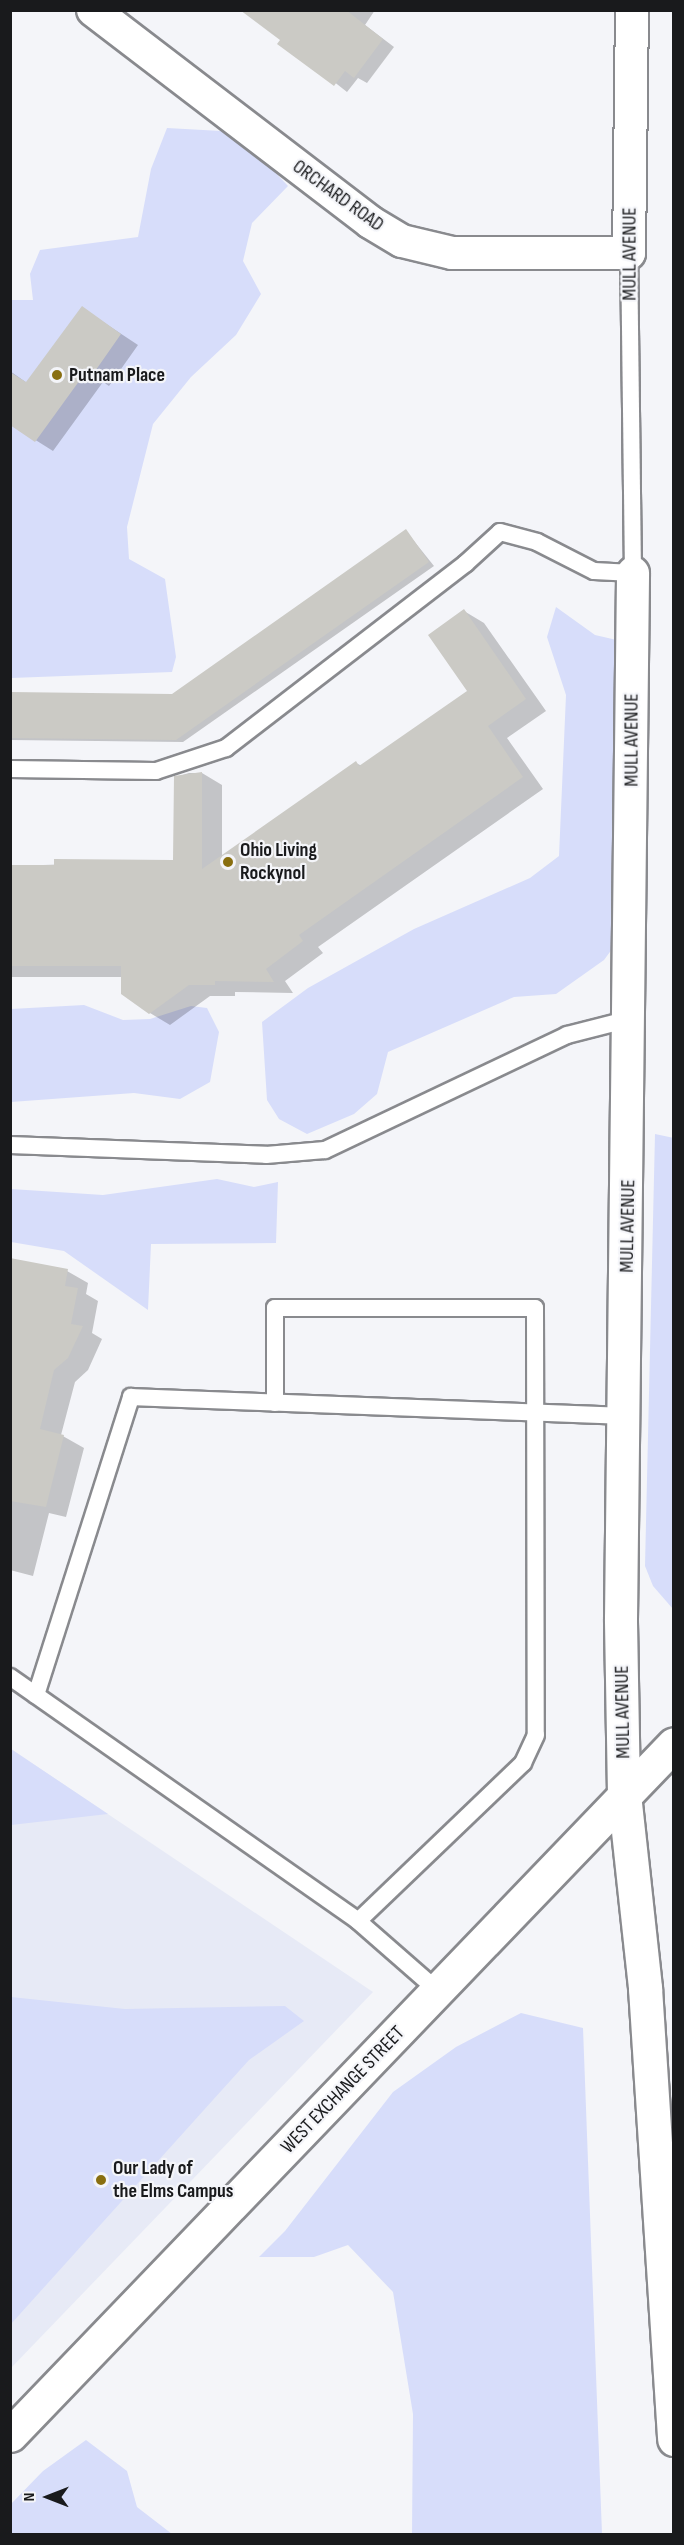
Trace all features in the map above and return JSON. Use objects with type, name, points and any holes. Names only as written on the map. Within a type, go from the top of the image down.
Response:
[{"type":"main road","name":"WEST EXCHANGE STREET","points":[[10,2435],[674,1744]]},
{"type":"main road","name":"MULL AVENUE","points":[[624,1794],[664,2141],[674,2439]]},
{"type":"street","name":"ORCHARD ROAD","points":[[93,10],[370,222],[402,240],[452,253],[629,253]]},
{"type":"street","name":"MULL AVENUE","points":[[629,253],[632,10]]},
{"type":"street","name":"MULL AVENUE","points":[[624,1794],[621,1619],[630,1019],[633,573]]},
{"type":"lane","name":"MULL AVENUE","points":[[629,253],[633,573]]},
{"type":"lane","points":[[10,769],[156,771],[226,748],[465,564],[500,532],[537,542],[594,571],[633,573]]},
{"type":"lane","points":[[10,1145],[266,1155],[325,1150],[567,1035],[630,1019]]},
{"type":"lane","points":[[275,1403],[275,1308],[535,1308],[536,1736],[523,1763],[358,1921]]},
{"type":"lane","points":[[36,1695],[131,1397],[625,1416]]},
{"type":"lane","points":[[10,1677],[358,1921],[438,1991]]},
{"type":"shaded area","points":[[167,128],[221,131],[271,168],[288,186],[252,223],[243,261],[261,294],[236,335],[191,377],[153,424],[127,527],[129,559],[165,579],[176,657],[172,672],[11,678],[10,300],[33,300],[30,274],[40,250],[138,237],[151,169]]},
{"type":"shaded area","points":[[556,607],[595,635],[621,641],[618,941],[604,960],[556,994],[514,997],[388,1052],[377,1094],[354,1114],[307,1134],[279,1119],[267,1100],[262,1022],[308,988],[414,929],[530,878],[559,856],[566,695],[547,637]]},
{"type":"shaded area","points":[[84,1005],[123,1020],[150,1019],[191,1006],[207,1008],[219,1032],[210,1082],[180,1099],[134,1093],[11,1102],[11,1009]]},
{"type":"shaded area","points":[[655,1134],[674,1138],[673,1609],[653,1586],[645,1566]]},
{"type":"shaded area","points":[[217,1179],[254,1187],[278,1182],[276,1243],[151,1244],[148,1310],[64,1251],[11,1242],[11,1189],[103,1195]]},
{"type":"shaded area","name":"Our Lady of the Elms Campus","points":[[11,1749],[373,1992],[11,2368]]},
{"type":"shaded area","points":[[11,1749],[108,1814],[11,1825]]},
{"type":"shaded area","points":[[11,1997],[125,2009],[285,2006],[304,2021],[249,2060],[11,2324]]},
{"type":"shaded area","points":[[521,2013],[583,2028],[602,2534],[412,2534],[413,2414],[393,2292],[348,2245],[314,2257],[259,2257],[285,2231],[393,2092],[456,2047]]},
{"type":"shaded area","points":[[86,2440],[127,2471],[137,2507],[172,2534],[11,2534],[11,2504],[43,2471]]},
{"type":"building","points":[[240,10],[346,10],[383,39],[354,78],[345,71],[334,86],[277,44],[280,40]]},
{"type":"building","name":"Putnam Place","points":[[82,306],[121,334],[91,377],[85,373],[35,442],[10,425],[10,372],[26,382]]},
{"type":"building","points":[[406,529],[429,562],[176,740],[10,738],[10,692],[172,694]]},
{"type":"building","name":"Ohio Living Rockynol","points":[[464,609],[526,699],[488,726],[523,777],[299,935],[303,941],[266,969],[274,982],[215,981],[215,985],[189,985],[149,1014],[121,994],[121,966],[10,966],[10,865],[54,865],[54,859],[173,860],[174,776],[202,772],[202,869],[356,761],[359,766],[467,691],[428,635]]},
{"type":"building","points":[[10,1258],[68,1269],[65,1286],[78,1288],[71,1324],[83,1326],[68,1358],[54,1370],[40,1429],[64,1435],[46,1507],[10,1501]]},
{"type":"place","name":"Putnam Place","points":[[57,375]]},
{"type":"place","name":"Ohio Living Rockynol","points":[[228,862]]},
{"type":"place","name":"Our Lady of the Elms Campus","points":[[101,2180]]}]
